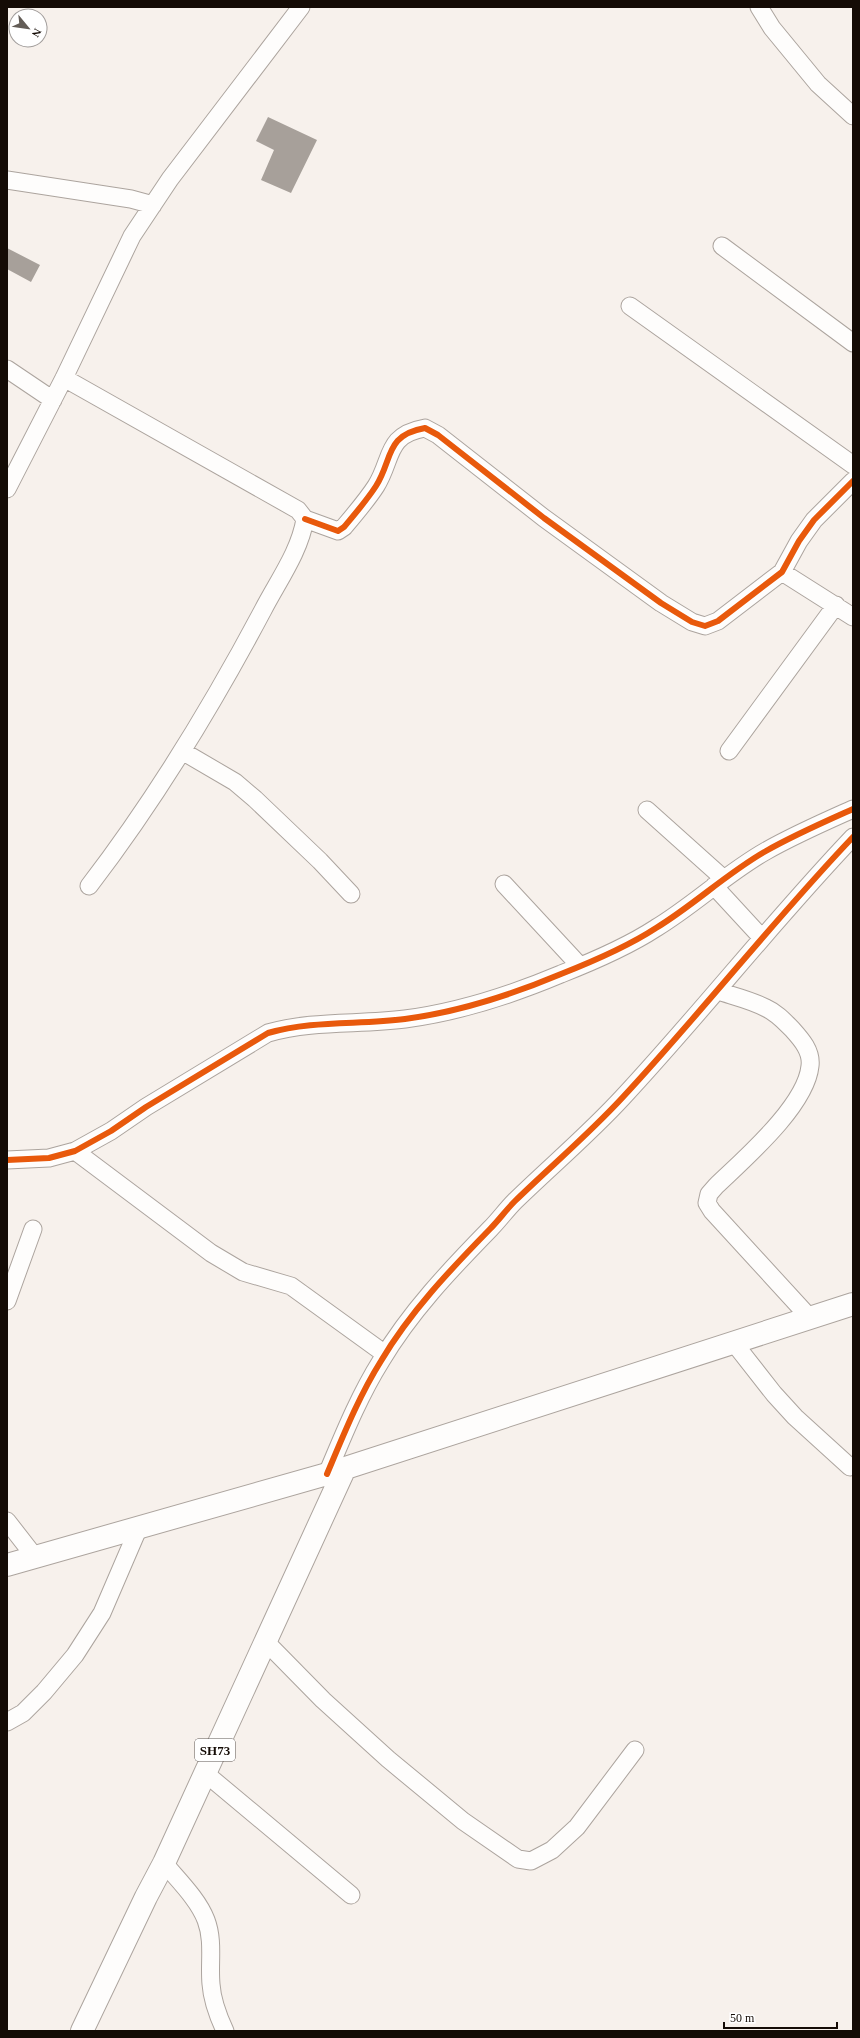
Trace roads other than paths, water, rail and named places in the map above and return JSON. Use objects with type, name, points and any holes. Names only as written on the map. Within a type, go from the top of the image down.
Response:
[{"type":"main road","points":[[7,1565],[336,1471],[853,1304]]},
{"type":"main road","name":"SH73","points":[[82,2031],[146,1897],[164,1863],[265,1641],[336,1471]]},
{"type":"street","points":[[7,489],[64,378],[132,236],[170,179],[301,7]]},
{"type":"street","points":[[760,7],[772,28],[818,84],[853,116]]},
{"type":"street","points":[[7,180],[131,199],[153,205]]},
{"type":"street","points":[[722,246],[853,343]]},
{"type":"street","points":[[630,306],[853,465]]},
{"type":"street","points":[[7,369],[53,400]]},
{"type":"street","points":[[64,378],[298,510],[305,519],[331,530],[338,531],[344,527],[376,486],[389,454],[395,444],[405,434],[425,428],[438,436],[544,518],[649,595],[692,622],[705,626],[718,621],[782,572],[799,541],[814,520],[853,480]]},
{"type":"street","points":[[89,886],[128,835],[182,751],[245,643],[290,560],[297,546],[305,519]]},
{"type":"street","points":[[782,572],[853,617]]},
{"type":"street","points":[[729,751],[836,605]]},
{"type":"street","points":[[182,751],[222,774],[255,799],[320,861],[351,894]]},
{"type":"street","points":[[646,810],[719,882],[762,938]]},
{"type":"street","points":[[7,1160],[49,1158],[75,1151],[105,1135],[158,1099],[268,1033],[289,1027],[313,1024],[379,1022],[439,1013],[498,998],[580,966],[634,942],[658,928],[719,882],[766,851],[805,830],[853,810]]},
{"type":"street","points":[[336,1471],[353,1414],[385,1354],[402,1329],[452,1269],[513,1203],[619,1102],[683,1032],[762,938],[853,837]]},
{"type":"street","points":[[504,884],[580,966]]},
{"type":"street","points":[[718,991],[766,1008],[778,1015],[801,1039],[808,1050],[810,1065],[806,1079],[783,1118],[716,1186],[709,1194],[707,1203],[712,1211],[810,1318]]},
{"type":"street","points":[[75,1151],[211,1253],[243,1272],[291,1286],[385,1354]]},
{"type":"street","points":[[7,1301],[33,1229]]},
{"type":"street","points":[[734,1343],[774,1394],[795,1417],[850,1466]]},
{"type":"street","points":[[7,1521],[35,1557]]},
{"type":"street","points":[[7,1722],[23,1713],[44,1692],[75,1655],[102,1613],[139,1527]]},
{"type":"street","points":[[265,1641],[323,1700],[382,1754],[463,1821],[518,1859],[531,1861],[552,1850],[577,1827],[635,1750]]},
{"type":"street","points":[[205,1773],[351,1895]]},
{"type":"street","points":[[164,1863],[191,1896],[206,1920],[210,1943],[211,1985],[216,2008],[225,2031]]}]
